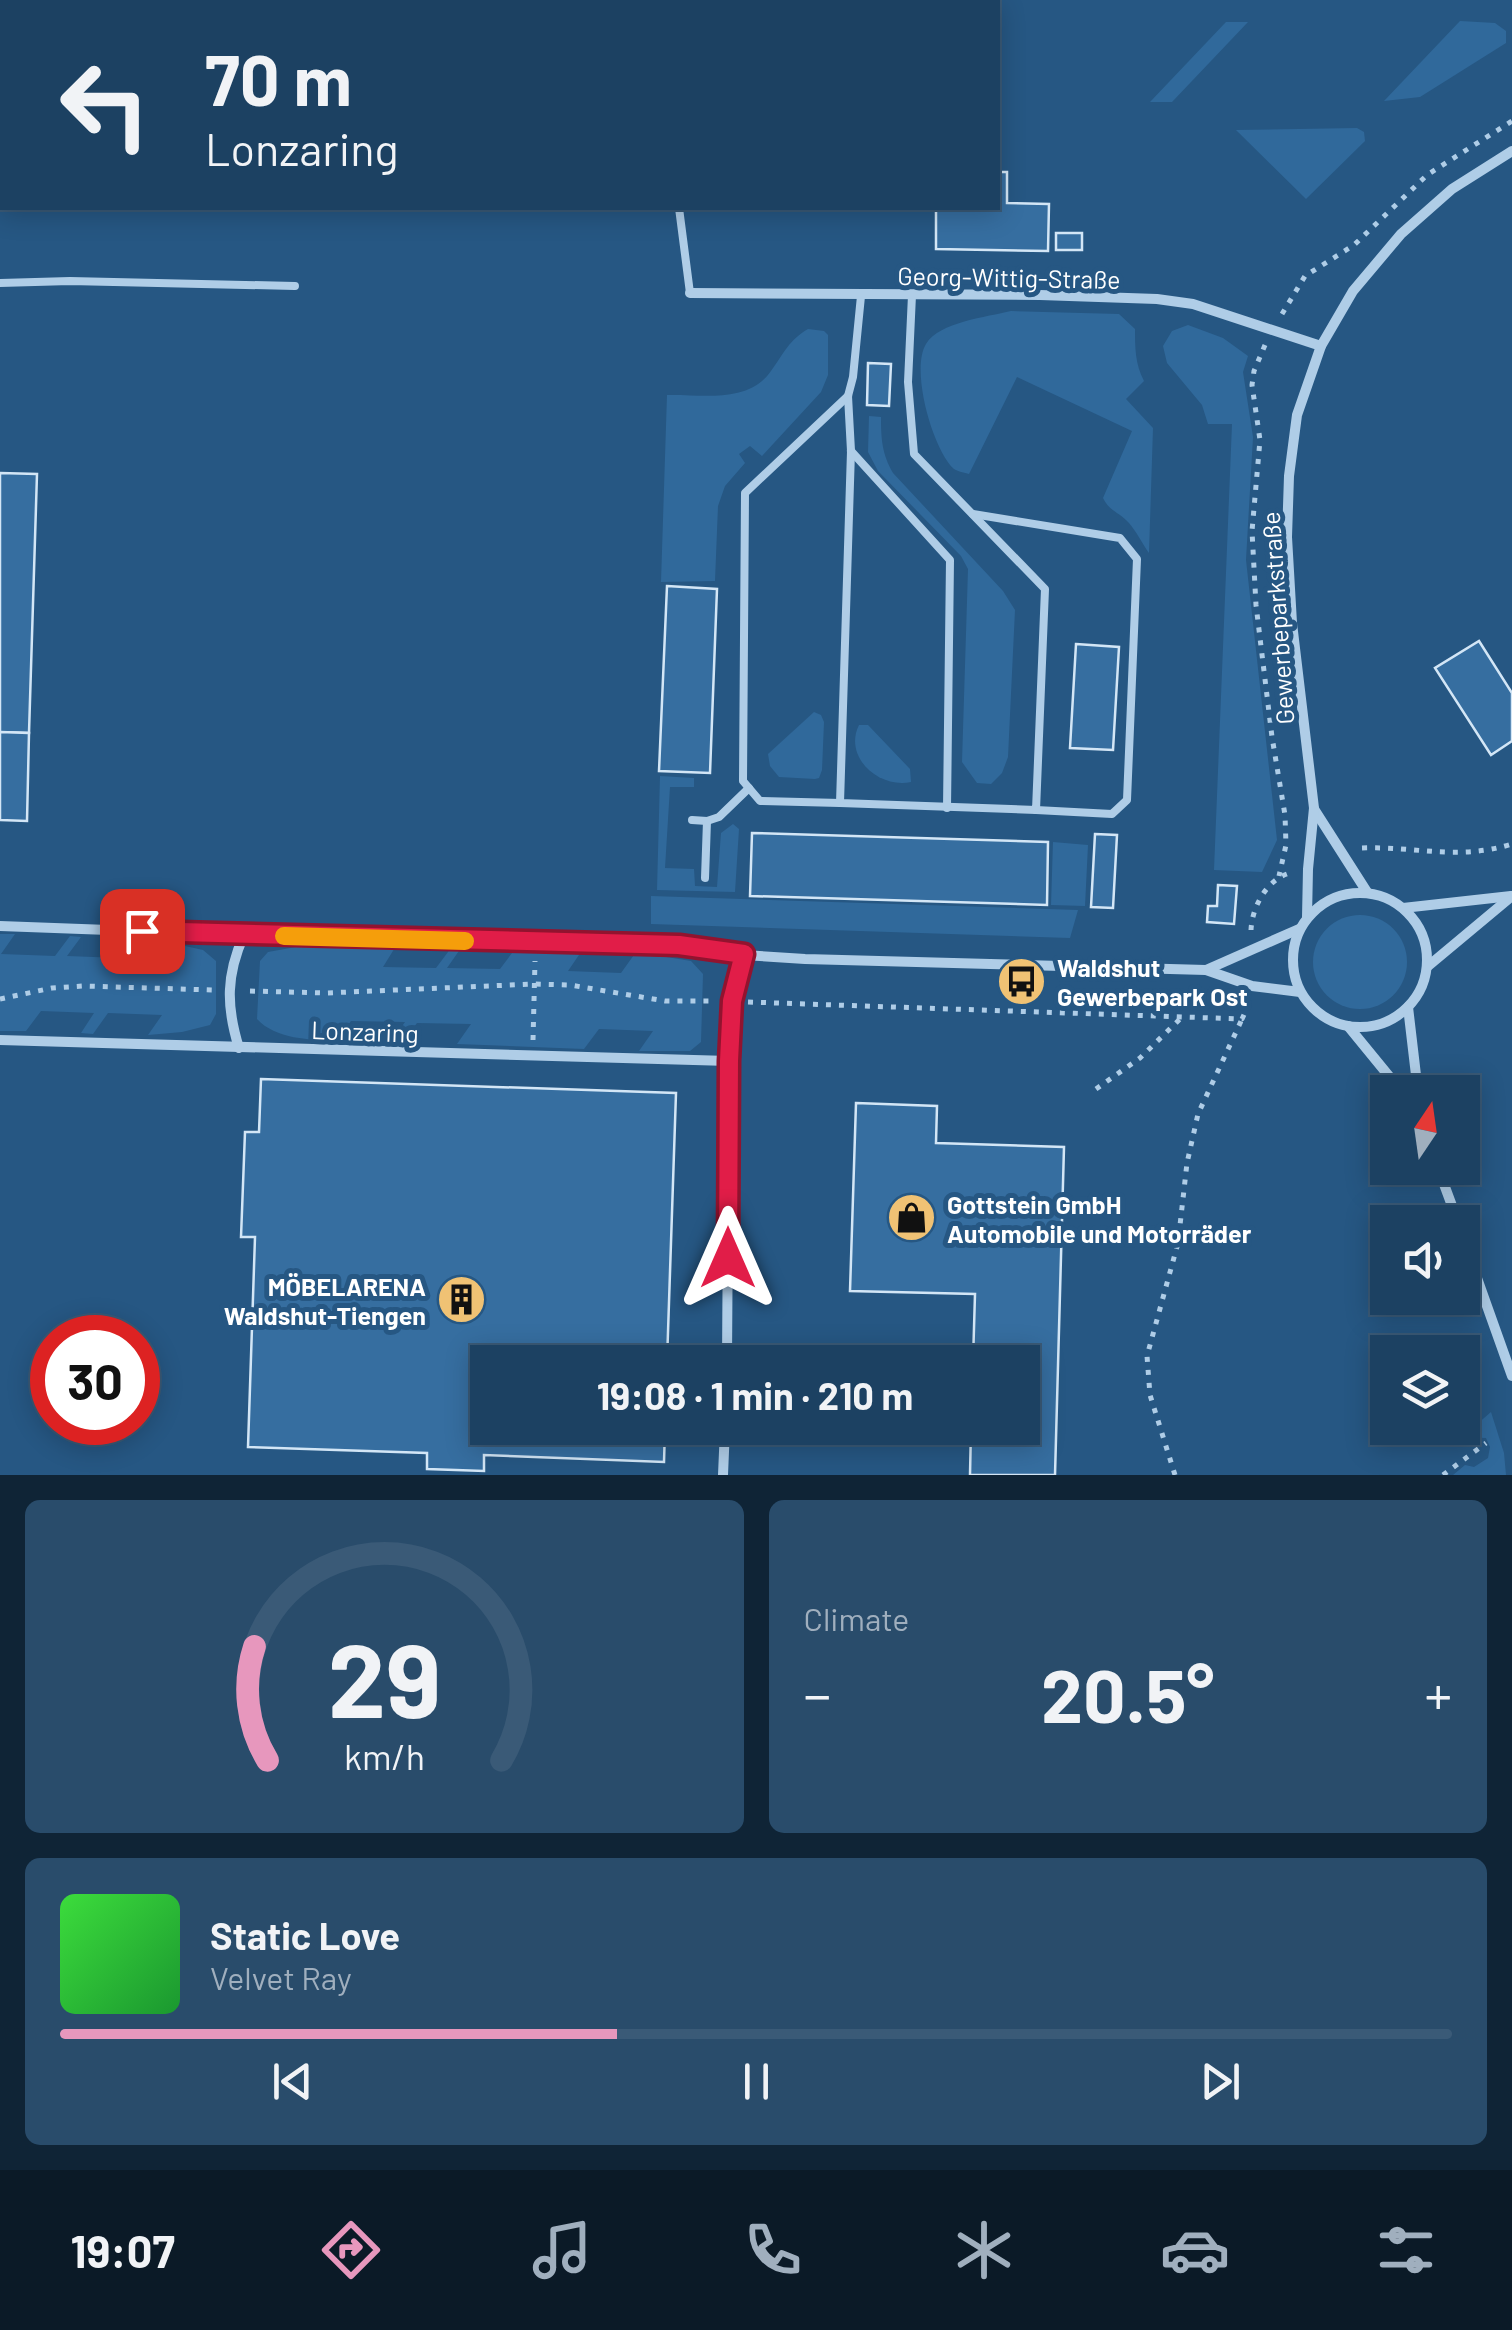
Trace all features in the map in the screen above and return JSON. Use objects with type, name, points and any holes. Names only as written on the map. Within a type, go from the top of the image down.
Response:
[{"type":"street","name":"Gewerbeparkstraße","points":[[1306,917],[1314,808],[1292,623],[1287,537],[1297,415],[1321,346],[1354,291],[1401,234],[1452,188],[1512,152]]},
{"type":"street","name":"Georg-Wittig-Straße","points":[[690,293],[1157,299],[1193,304],[1321,346]]},
{"type":"street","name":"Gewerbeparkstraße","points":[[1300,992],[1293,971],[1292,949],[1306,917],[1324,902],[1344,894],[1366,892],[1314,808]]},
{"type":"street","points":[[0,926],[679,945],[806,958],[1206,970],[1252,986],[1300,992],[1312,1008],[1329,1020],[1348,1026],[1370,1026],[1390,1020],[1408,1007],[1421,989],[1427,967],[1426,945],[1418,925],[1404,908],[1366,892]]},
{"type":"street","points":[[1404,908],[1512,896]]},
{"type":"street","points":[[1427,967],[1512,896]]},
{"type":"street","points":[[1206,970],[1299,928]]},
{"type":"street","points":[[239,1048],[231,1022],[229,990],[233,959],[244,935]]},
{"type":"street","points":[[726,1345],[729,1061],[732,1001],[744,954]]},
{"type":"street","points":[[1408,1007],[1416,1075]]},
{"type":"street","points":[[1348,1026],[1388,1075]]},
{"type":"street","name":"Lonzaring","points":[[0,1040],[729,1061]]},
{"type":"street","points":[[1480,1286],[1512,1376]]},
{"type":"street","points":[[724,1475],[725,1445]]},
{"type":"lane","points":[[680,210],[690,293]]},
{"type":"lane","points":[[0,283],[70,280],[296,286]]},
{"type":"lane","points":[[912,295],[908,382],[914,454],[1045,589],[1036,810]]},
{"type":"lane","points":[[840,803],[851,451],[848,396],[861,296]]},
{"type":"lane","points":[[848,396],[745,493],[743,781],[760,801],[1112,814],[1127,800],[1137,559],[1120,538],[973,514]]},
{"type":"lane","points":[[851,451],[950,560],[947,808]]},
{"type":"lane","points":[[692,820],[719,817],[750,788]]},
{"type":"lane","points":[[706,878],[707,821]]},
{"type":"path","points":[[532,1056],[536,943]]},
{"type":"path","points":[[0,999],[83,986],[326,993],[534,984],[665,1001],[1242,1020]]},
{"type":"path","points":[[1175,1475],[1150,1396],[1147,1356],[1178,1243],[1187,1163],[1198,1114],[1242,1020],[1252,986]]},
{"type":"path","points":[[1096,1089],[1140,1058],[1182,1018]]},
{"type":"path","points":[[1443,1475],[1486,1443]]},
{"type":"shaded area","points":[[1460,21],[1495,23],[1506,31],[1506,43],[1420,97],[1384,101]]},
{"type":"shaded area","points":[[1226,22],[1248,22],[1172,102],[1150,102]]},
{"type":"shaded area","points":[[1357,128],[1364,132],[1365,141],[1306,199],[1236,130]]},
{"type":"shaded area","points":[[1011,311],[1119,314],[1135,329],[1137,362],[1144,381],[1126,399],[1153,428],[1149,553],[1129,523],[1103,498],[1132,431],[1017,377],[969,474],[954,469],[946,459],[932,428],[922,390],[926,344],[952,325]]},
{"type":"shaded area","points":[[1188,325],[1223,338],[1248,356],[1243,372],[1253,437],[1246,560],[1277,840],[1262,872],[1214,870],[1232,424],[1208,424],[1202,405],[1167,363],[1163,346],[1172,331]]},
{"type":"shaded area","points":[[808,329],[828,335],[828,375],[821,392],[762,456],[750,446],[739,454],[745,463],[725,486],[718,506],[715,581],[661,582],[667,395],[724,395],[750,389],[771,371],[791,342]]},
{"type":"shaded area","points":[[869,416],[881,417],[883,446],[893,473],[1003,591],[1015,610],[1008,757],[1002,773],[991,784],[977,783],[962,762],[968,569],[961,556],[878,471],[868,452]]},
{"type":"shaded area","points":[[814,712],[824,722],[819,778],[779,777],[770,766],[768,754]]},
{"type":"shaded area","points":[[859,725],[868,725],[910,769],[911,782],[887,781],[867,768],[856,748]]},
{"type":"shaded area","points":[[660,776],[694,778],[694,787],[670,787],[665,868],[694,869],[695,886],[717,887],[721,833],[733,824],[739,829],[735,892],[657,890]]},
{"type":"shaded area","points":[[1053,842],[1088,845],[1085,906],[1051,905]]},
{"type":"shaded area","points":[[651,896],[1078,910],[1070,938],[651,924]]},
{"type":"shaded area","points":[[1360,915],[1378,919],[1393,929],[1403,944],[1407,962],[1403,980],[1393,995],[1378,1005],[1360,1009],[1342,1005],[1327,995],[1317,980],[1313,962],[1317,944],[1327,929],[1342,919]]},
{"type":"shaded area","points":[[0,934],[15,934],[1,954],[55,956],[70,936],[81,937],[67,956],[120,958],[135,938],[203,950],[216,961],[216,1014],[210,1025],[148,1035],[162,1015],[108,1013],[93,1034],[81,1033],[94,1013],[41,1011],[26,1031],[0,1031]]},
{"type":"shaded area","points":[[307,945],[396,946],[383,967],[436,968],[451,948],[461,948],[447,968],[500,969],[515,949],[581,952],[568,971],[621,973],[636,952],[691,961],[703,974],[701,1042],[690,1051],[639,1051],[653,1031],[599,1029],[584,1049],[457,1044],[471,1024],[417,1023],[402,1043],[391,1042],[405,1022],[351,1021],[336,1041],[273,1031],[257,1019],[260,961],[268,952]]},
{"type":"shaded area","points":[[1491,1412],[1504,1453],[1506,1475],[1453,1475],[1465,1465],[1474,1467],[1488,1458],[1490,1447],[1486,1438],[1480,1438],[1480,1421]]},
{"type":"building","points":[[1000,172],[1007,172],[1007,203],[1049,204],[1048,251],[936,249],[936,210],[1000,210]]},
{"type":"building","points":[[1056,233],[1082,233],[1082,250],[1056,250]]},
{"type":"building","points":[[868,363],[891,364],[889,406],[867,405]]},
{"type":"building","points":[[0,473],[37,474],[29,733],[0,732]]},
{"type":"building","points":[[667,586],[717,589],[710,773],[659,771]]},
{"type":"building","points":[[1479,641],[1512,693],[1512,741],[1491,755],[1435,668]]},
{"type":"building","points":[[1076,644],[1119,647],[1113,750],[1070,748]]},
{"type":"building","points":[[0,732],[29,733],[27,821],[0,820]]},
{"type":"building","points":[[752,833],[1048,842],[1047,905],[750,896]]},
{"type":"building","points":[[1095,834],[1117,835],[1113,908],[1091,907]]},
{"type":"building","points":[[1218,885],[1237,886],[1234,924],[1207,922],[1208,906],[1217,906]]},
{"type":"building","name":"MÖBELARENA Waldshut-Tiengen","points":[[261,1079],[676,1093],[668,1345],[470,1345],[470,1445],[664,1445],[664,1462],[484,1455],[484,1471],[427,1469],[427,1453],[248,1447],[255,1237],[241,1237],[245,1132],[259,1132]]},
{"type":"building","points":[[856,1103],[937,1106],[936,1143],[1064,1147],[1055,1475],[970,1475],[971,1445],[1040,1445],[1040,1345],[974,1345],[975,1294],[850,1291]]},
{"type":"slow traffic","points":[[284,936],[465,941]]},
{"type":"place","name":"Waldshut Gewerbepark Ost","points":[[1022,981]]},
{"type":"place","name":"Gottstein GmbH Automobile und Motorräder","points":[[912,1218]]},
{"type":"place","name":"MÖBELARENA Waldshut-Tiengen","points":[[461,1300]]},
{"type":"route","points":[[142,931],[679,945],[744,954],[732,1001],[728,1258]]}]
